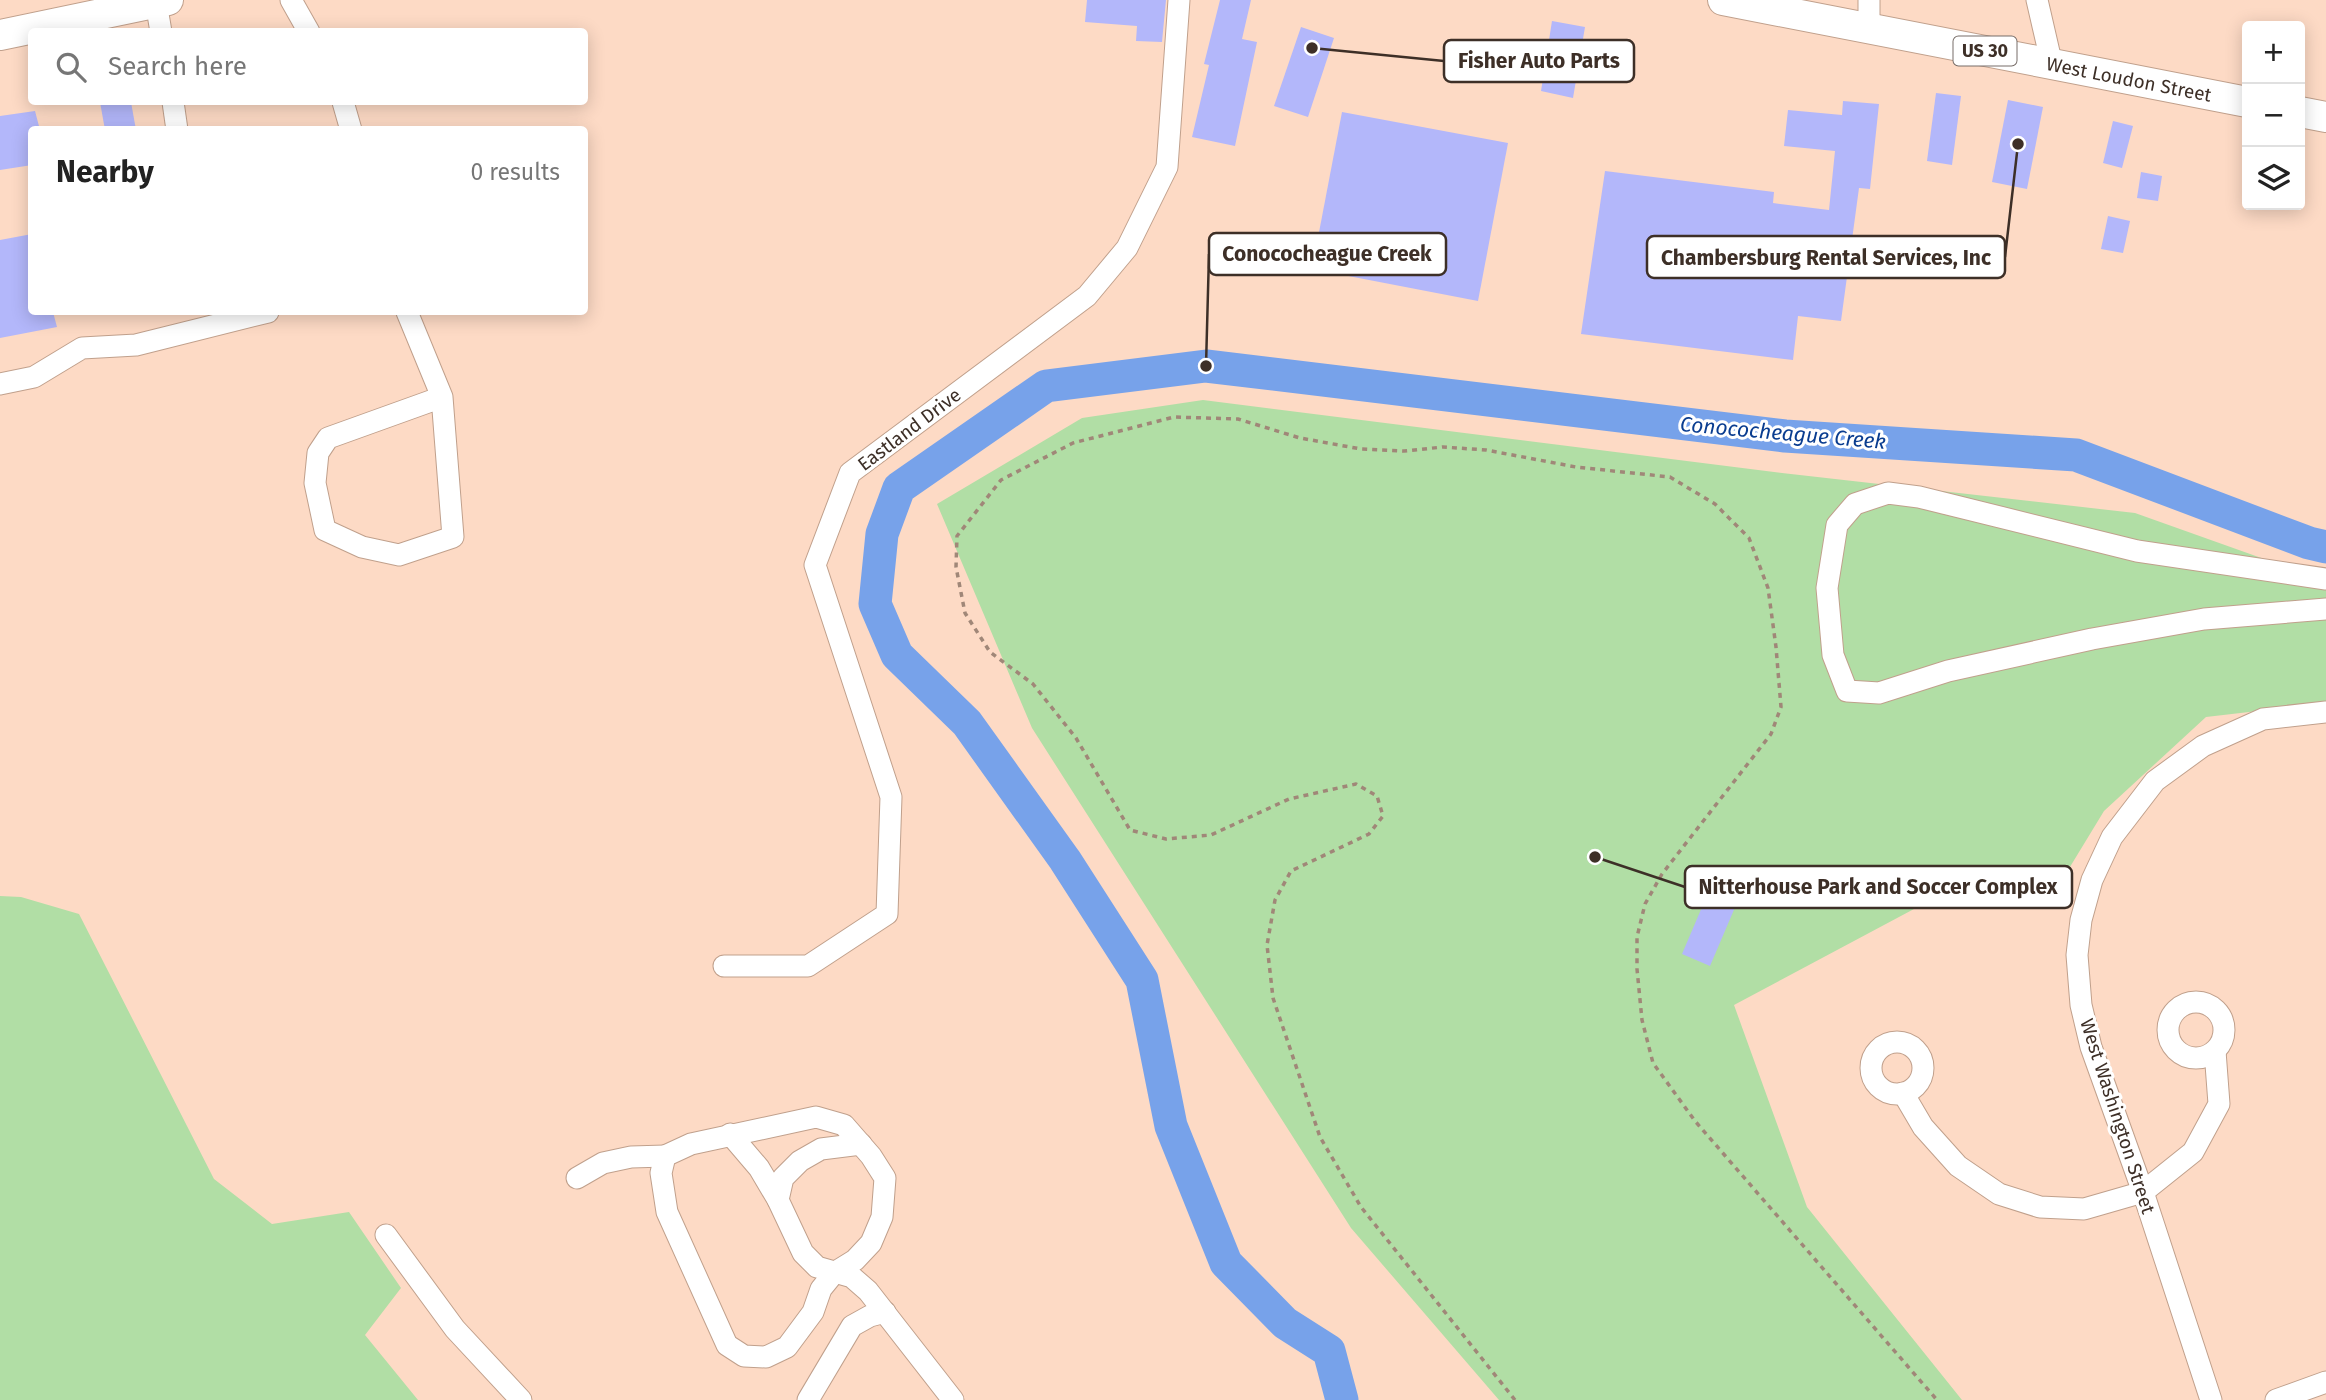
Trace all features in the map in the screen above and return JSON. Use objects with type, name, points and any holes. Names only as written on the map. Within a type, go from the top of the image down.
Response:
[{"type":"highway","name":"West Loudon Street","points":[[1723,0],[1869,14],[2052,65],[2242,101]]},
{"type":"highway","points":[[33,28],[162,1]]},
{"type":"highway","points":[[0,35],[28,29]]},
{"type":"highway","points":[[2305,113],[2326,117]]},
{"type":"street","points":[[292,0],[307,28]]},
{"type":"street","name":"Eastland Drive","points":[[724,965],[808,965],[887,914],[891,797],[815,565],[850,473],[1087,296],[1127,248],[1167,167],[1179,0]]},
{"type":"street","points":[[2037,0],[2052,65]]},
{"type":"street","points":[[161,28],[162,1]]},
{"type":"street","points":[[173,105],[176,126]]},
{"type":"street","points":[[344,105],[350,126]]},
{"type":"street","points":[[0,384],[34,376],[82,348],[136,345],[256,315]]},
{"type":"street","points":[[408,315],[442,397],[453,537],[399,555],[362,547],[325,530],[315,483],[318,453],[328,438],[442,397]]},
{"type":"street","points":[[2326,579],[2137,551],[1919,497],[1888,493],[1855,505],[1837,525],[1828,587],[1833,654],[1847,691],[1879,693],[1948,671],[2092,639],[2204,619],[2326,609]]},
{"type":"street","name":"West Washington Street","points":[[2211,1400],[2143,1192],[2091,1047],[2081,1005],[2077,955],[2081,920],[2092,880],[2112,837],[2155,781],[2203,746],[2263,719],[2326,712]]},
{"type":"street","points":[[1903,1094],[1923,1127],[1958,1166],[1999,1194],[2040,1207],[2084,1209],[2143,1192],[2193,1152],[2219,1104],[2215,1051]]},
{"type":"street","points":[[577,1178],[603,1163],[631,1157],[665,1156],[691,1144],[730,1134],[816,1118],[844,1125],[885,1178],[882,1217],[871,1243],[855,1260],[834,1273],[821,1289],[813,1312],[787,1347],[766,1357],[744,1356],[727,1345],[667,1212],[662,1173],[665,1156]]},
{"type":"street","points":[[730,1134],[759,1168],[803,1252],[817,1267],[852,1277],[868,1291],[953,1400]]},
{"type":"street","points":[[778,1200],[783,1178],[800,1161],[821,1149],[861,1144]]},
{"type":"street","points":[[386,1235],[454,1329],[521,1400]]},
{"type":"street","points":[[808,1400],[852,1326],[870,1316],[885,1312]]},
{"type":"street","points":[[2276,1400],[2326,1382]]},
{"type":"path","points":[[1516,1400],[1361,1207],[1320,1138],[1273,998],[1267,945],[1275,900],[1291,871],[1369,834],[1383,816],[1377,796],[1356,784],[1289,799],[1211,835],[1166,838],[1130,830],[1076,738],[1033,684],[990,652],[965,613],[956,567],[957,536],[1001,480],[1073,443],[1174,417],[1238,419],[1300,438],[1361,449],[1404,451],[1443,447],[1486,450],[1576,467],[1670,477],[1715,503],[1749,538],[1769,588],[1781,707],[1771,734],[1662,874],[1645,904],[1637,937],[1642,1020],[1653,1063],[1695,1121],[1937,1400]]},
{"type":"green space","points":[[1203,400],[1782,473],[2135,513],[2326,581],[2326,703],[2206,717],[2104,811],[2048,903],[1914,909],[1734,1005],[1807,1207],[1962,1400],[1499,1400],[1351,1228],[1032,728],[937,504],[1082,418]]},
{"type":"green space","points":[[0,896],[21,897],[79,914],[214,1179],[272,1224],[349,1212],[401,1288],[365,1335],[418,1400],[0,1400]]},
{"type":"building","points":[[1087,0],[1166,0],[1162,42],[1136,41],[1137,26],[1085,22]]},
{"type":"building","points":[[1220,0],[1251,0],[1242,39],[1257,42],[1235,146],[1192,137],[1209,65],[1204,64]]},
{"type":"building","points":[[1552,21],[1585,27],[1573,98],[1541,91]]},
{"type":"building","points":[[1301,27],[1334,38],[1308,117],[1274,106]]},
{"type":"building","points":[[1936,93],[1961,96],[1952,165],[1927,161]]},
{"type":"building","points":[[2008,100],[2043,107],[2027,189],[1992,182]]},
{"type":"building","points":[[1843,101],[1879,104],[1870,189],[1859,188],[1841,321],[1798,316],[1793,360],[1581,334],[1605,171],[1774,192],[1773,203],[1829,210],[1835,151],[1784,146],[1788,110],[1842,115]]},
{"type":"building","points":[[101,105],[132,105],[135,126],[104,126]]},
{"type":"building","points":[[35,111],[39,126],[28,126],[28,166],[0,170],[0,116]]},
{"type":"building","points":[[1342,112],[1508,143],[1478,301],[1312,269]]},
{"type":"building","points":[[2113,121],[2133,126],[2122,168],[2103,163]]},
{"type":"building","points":[[2141,172],[2162,176],[2158,201],[2137,198]]},
{"type":"building","points":[[2108,216],[2130,221],[2123,253],[2101,249]]},
{"type":"building","points":[[28,235],[28,315],[54,315],[57,327],[0,338],[0,240]]},
{"type":"building","points":[[1711,886],[1739,898],[1710,966],[1682,954]]},
{"type":"waterway","name":"Conococheague Creek","points":[[1342,1400],[1329,1351],[1285,1323],[1226,1263],[1171,1126],[1142,980],[1065,860],[967,723],[897,655],[875,604],[882,534],[899,488],[1046,386],[1206,366],[1785,436],[2076,455],[2309,543],[2326,547]]},
{"type":"place","name":"Fisher Auto Parts","points":[[1312,48]]},
{"type":"place","name":"Chambersburg Rental Services, Inc","points":[[2018,144]]},
{"type":"place","name":"Conococheague Creek","points":[[1206,366]]},
{"type":"place","name":"Nitterhouse Park and Soccer Complex","points":[[1595,857]]}]
